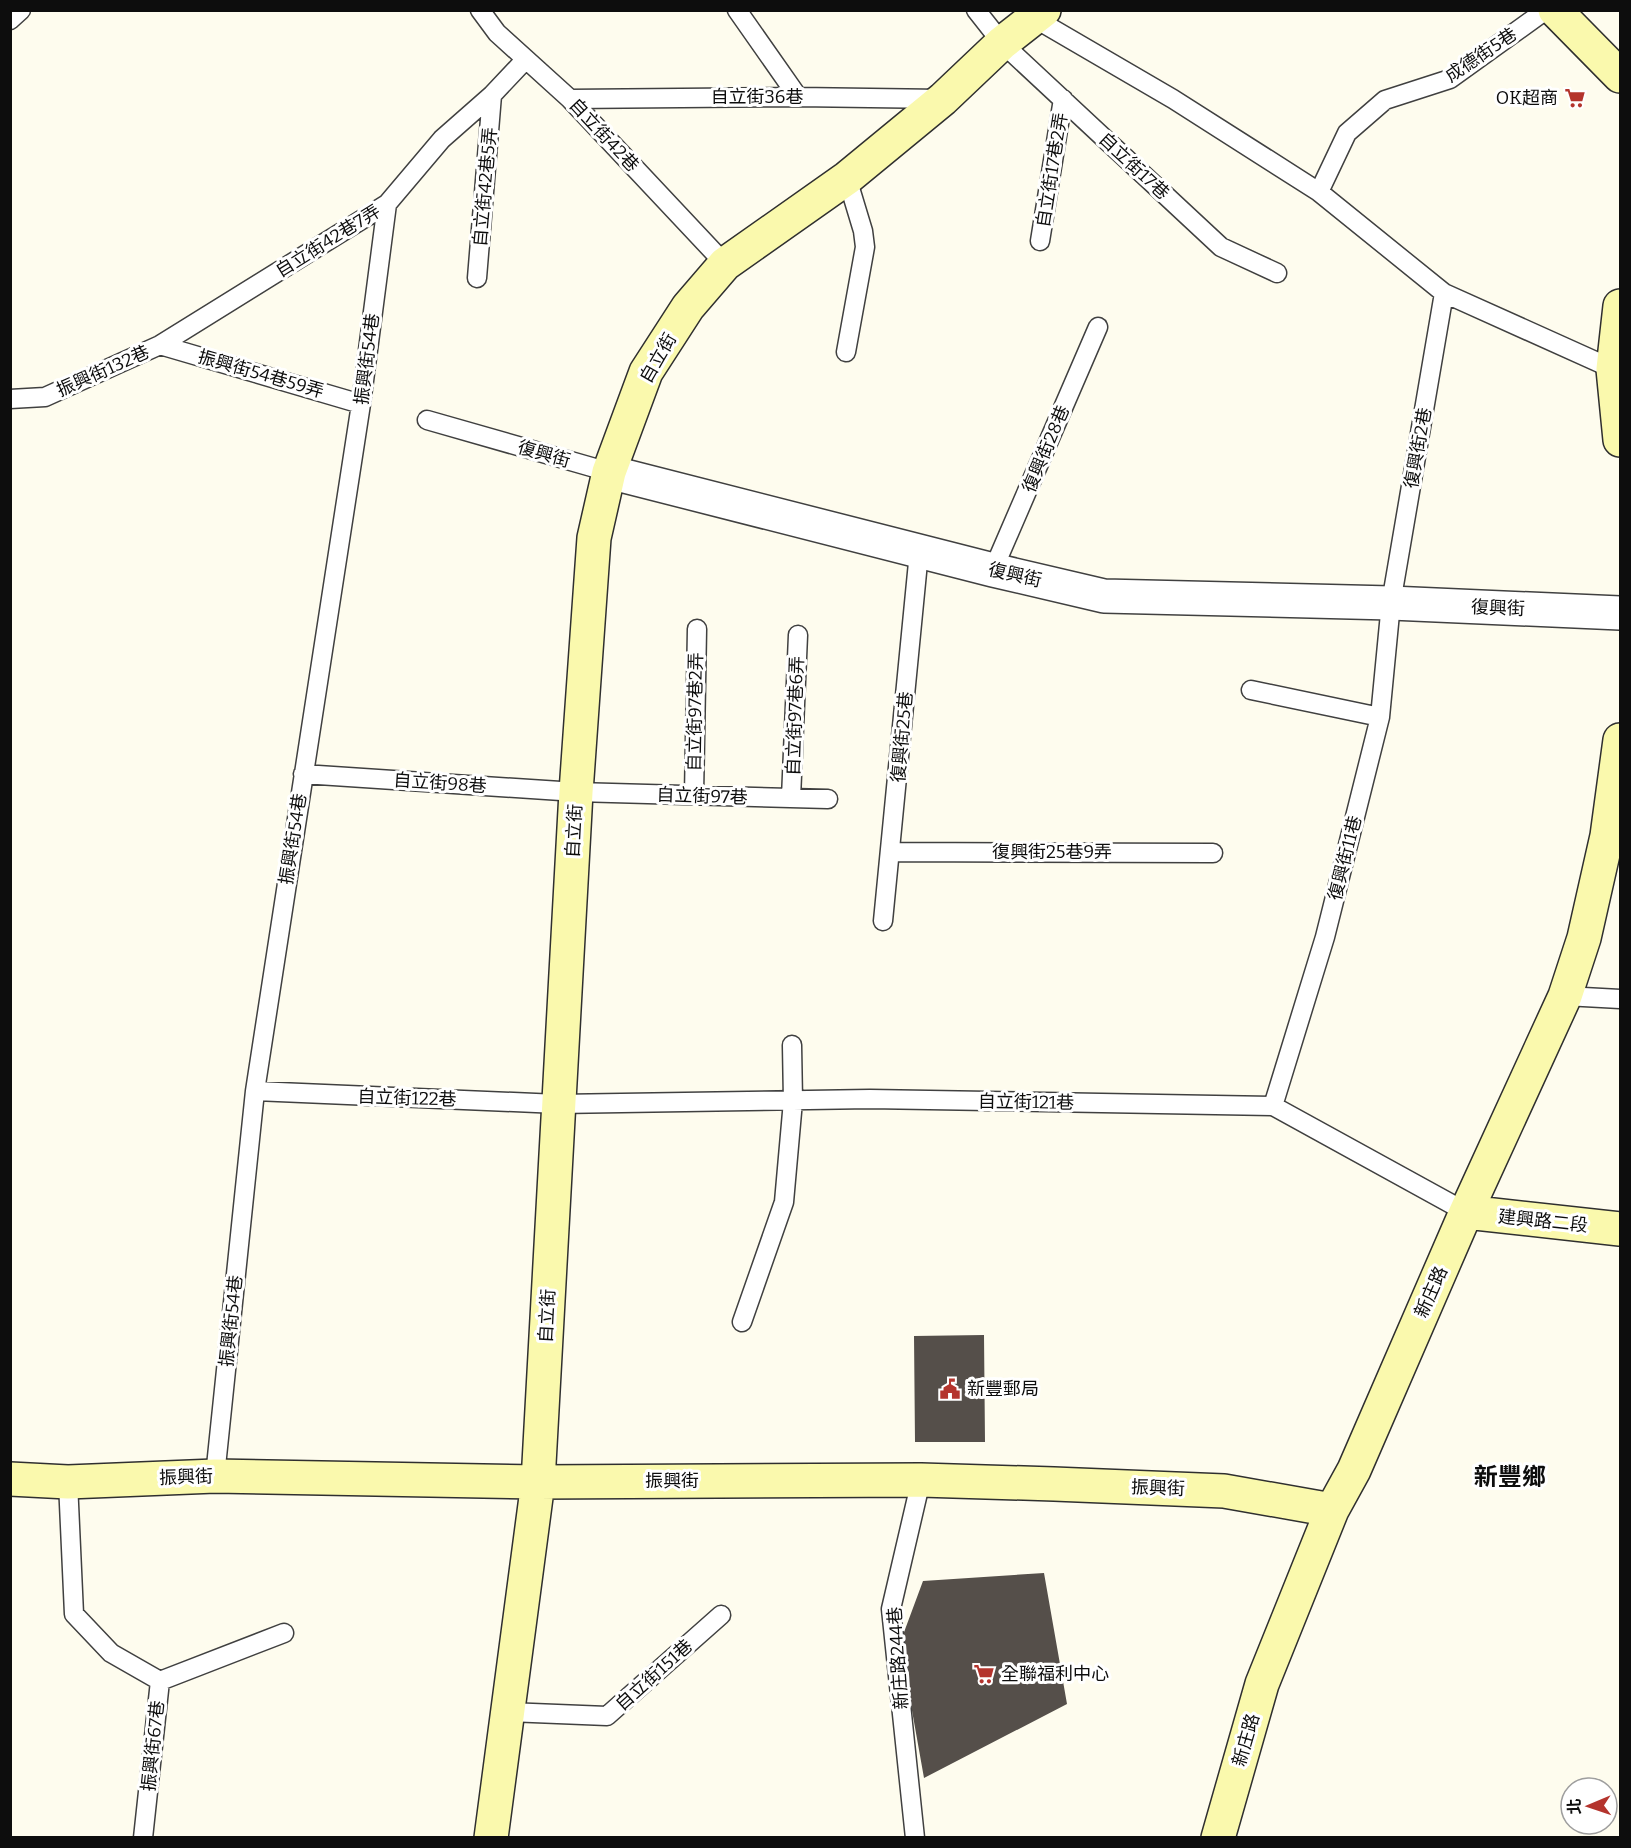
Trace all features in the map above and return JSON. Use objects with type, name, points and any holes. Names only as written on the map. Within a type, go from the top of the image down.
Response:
[{"type":"street","points":[[1555,10],[1620,76]]},
{"type":"street","name":"自立街","points":[[491,1838],[537,1482],[576,792],[594,538],[609,472],[646,372],[688,307],[725,264],[847,178],[944,99],[1002,43],[1039,14]]},
{"type":"street","points":[[1620,306],[1614,369],[1620,440]]},
{"type":"street","name":"復興街","points":[[609,472],[919,552],[1104,596],[1391,603],[1620,613]]},
{"type":"street","name":"新庄路","points":[[1218,1838],[1262,1684],[1332,1510],[1354,1470],[1466,1212],[1565,996],[1584,938],[1607,836],[1620,740]]},
{"type":"street","name":"建興路二段","points":[[1466,1212],[1620,1229]]},
{"type":"street","name":"振興街","points":[[10,1479],[68,1482],[215,1476],[537,1482],[921,1480],[1224,1491],[1332,1510]]},
{"type":"lane","points":[[10,20],[21,10]]},
{"type":"lane","name":"自立街42巷","points":[[480,10],[497,33],[570,99],[725,264]]},
{"type":"lane","points":[[737,10],[798,97]]},
{"type":"lane","name":"自立街17巷","points":[[976,10],[1002,43],[1221,247],[1277,273]]},
{"type":"lane","name":"成德街5巷","points":[[1319,192],[1347,133],[1384,100],[1450,79],[1546,10]]},
{"type":"lane","points":[[1039,14],[1319,192],[1444,293],[1614,369]]},
{"type":"lane","name":"自立街42巷7弄","points":[[160,345],[387,204],[442,140],[492,95],[525,60]]},
{"type":"lane","name":"自立街42巷5弄","points":[[477,278],[492,95]]},
{"type":"lane","name":"自立街36巷","points":[[570,99],[798,97],[944,99]]},
{"type":"lane","name":"自立街17巷2弄","points":[[1040,240],[1063,99]]},
{"type":"lane","points":[[846,352],[865,247],[863,231],[847,178]]},
{"type":"lane","name":"振興街54巷","points":[[215,1476],[255,1091],[361,404],[387,204]]},
{"type":"lane","name":"復興街2巷","points":[[1391,603],[1444,293]]},
{"type":"lane","name":"復興街28巷","points":[[993,570],[1098,327]]},
{"type":"lane","name":"振興街132巷","points":[[10,399],[45,397],[160,345]]},
{"type":"lane","name":"振興街54巷59弄","points":[[160,345],[361,404]]},
{"type":"lane","name":"復興街","points":[[427,420],[609,472]]},
{"type":"lane","name":"復興街25巷","points":[[883,921],[919,552]]},
{"type":"lane","name":"復興街11巷","points":[[1273,1106],[1325,937],[1380,717],[1391,603]]},
{"type":"lane","name":"自立街97巷2弄","points":[[694,795],[697,629]]},
{"type":"lane","name":"自立街97巷6弄","points":[[791,798],[798,635]]},
{"type":"lane","points":[[1251,690],[1380,717]]},
{"type":"lane","name":"自立街98巷","points":[[303,774],[576,792]]},
{"type":"lane","name":"自立街97巷","points":[[576,792],[828,799]]},
{"type":"lane","name":"復興街25巷9弄","points":[[891,852],[1213,853]]},
{"type":"lane","points":[[1565,996],[1620,999]]},
{"type":"lane","points":[[742,1322],[784,1202],[793,1101],[792,1045]]},
{"type":"lane","name":"自立街122巷","points":[[255,1091],[558,1104]]},
{"type":"lane","name":"自立街121巷","points":[[558,1104],[870,1099],[1273,1106],[1466,1212]]},
{"type":"lane","name":"新庄路244巷","points":[[915,1838],[891,1609],[921,1480]]},
{"type":"lane","name":"振興街67巷","points":[[68,1482],[74,1614],[111,1653],[160,1681],[143,1838]]},
{"type":"lane","name":"自立街151巷","points":[[507,1712],[607,1716],[721,1615]]},
{"type":"lane","points":[[160,1681],[284,1634]]},
{"type":"building","name":"新豐郵局","points":[[984,1335],[985,1442],[915,1442],[914,1336]]},
{"type":"building","name":"全聯福利中心","points":[[1044,1573],[1067,1704],[924,1778],[900,1643],[923,1581]]},
{"type":"place","name":"OK超商","points":[[1575,98]]},
{"type":"place","name":"新豐郵局","points":[[950,1389]]},
{"type":"place","name":"全聯福利中心","points":[[984,1674]]},
{"type":"district","name":"新豐鄉","points":[[1510,1477]]}]
